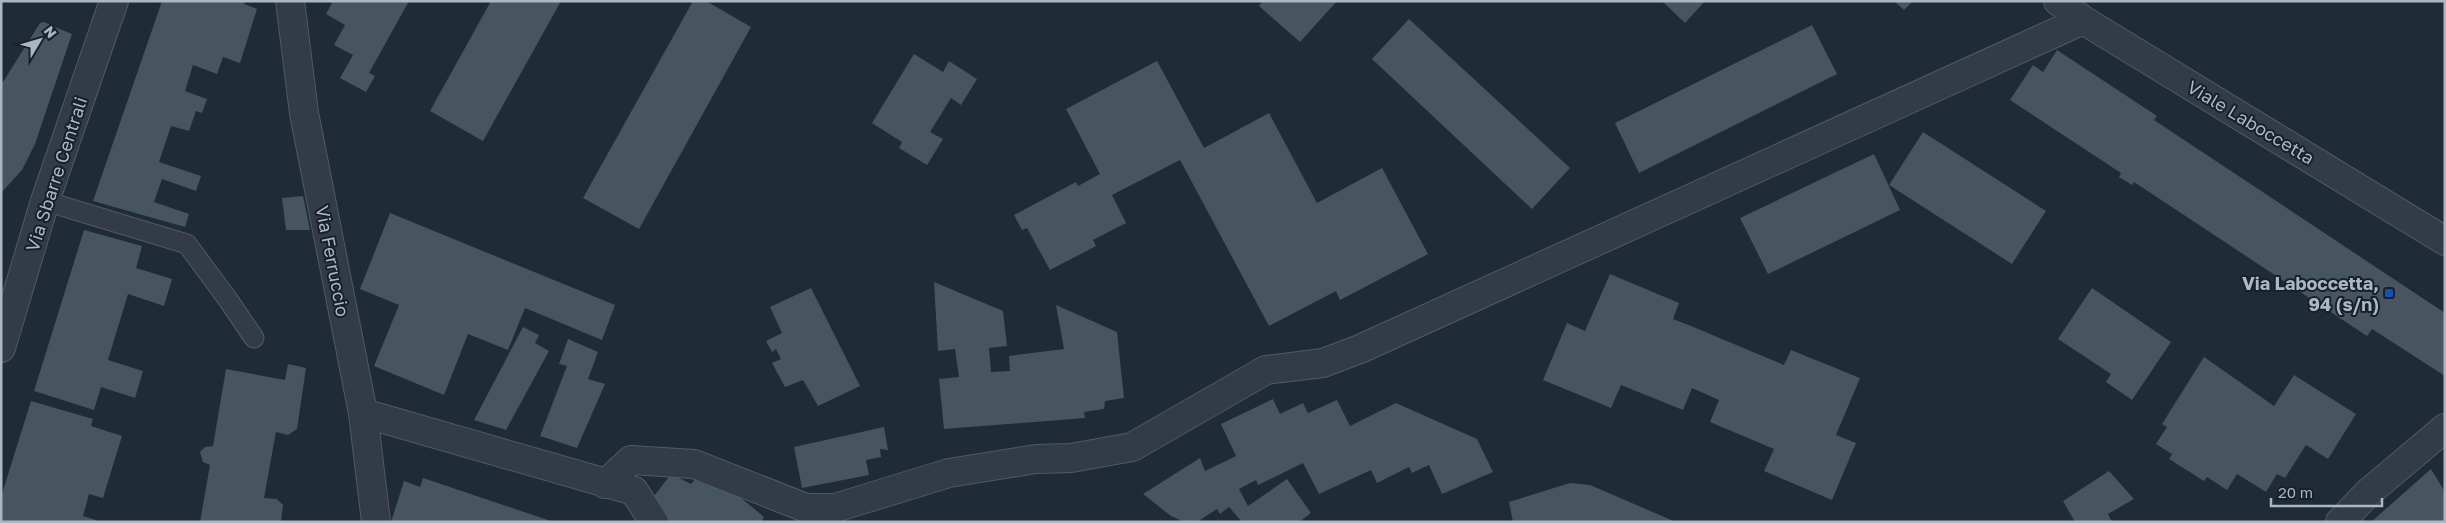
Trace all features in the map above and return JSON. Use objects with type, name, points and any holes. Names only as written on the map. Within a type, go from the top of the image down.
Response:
[{"type":"street","name":"Via Sbarre Centrali","points":[[1,348],[45,201],[114,1]]},
{"type":"street","name":"Via Ferruccio","points":[[290,1],[304,112],[363,413],[376,522]]},
{"type":"street","name":"Viale Laboccetta","points":[[2058,1],[2083,20],[2445,241]]},
{"type":"street","points":[[605,484],[630,460],[694,464],[806,508],[835,508],[949,473],[1036,459],[1071,458],[1132,446],[1266,370],[1324,363],[1360,349],[2083,20]]},
{"type":"street","points":[[363,413],[605,484],[634,490],[654,522]]},
{"type":"street","points":[[2340,522],[2368,492],[2445,428]]},
{"type":"lane","points":[[45,201],[187,244],[254,338]]},
{"type":"building","points":[[162,1],[245,1],[244,4],[257,9],[240,63],[223,57],[217,74],[193,65],[185,91],[207,99],[202,113],[196,111],[189,131],[171,126],[159,162],[201,176],[196,191],[162,179],[154,202],[189,214],[185,227],[93,201]]},
{"type":"building","points":[[333,1],[409,1],[369,73],[375,76],[366,92],[340,78],[353,55],[334,45],[345,25],[326,14]]},
{"type":"building","points":[[491,1],[561,1],[483,141],[430,111]]},
{"type":"building","points":[[693,1],[706,1],[751,27],[639,229],[583,198]]},
{"type":"building","points":[[1263,1],[1337,1],[1300,42],[1259,6]]},
{"type":"building","points":[[1662,1],[1705,1],[1685,23]]},
{"type":"building","points":[[1894,1],[1913,1],[1904,10]]},
{"type":"building","points":[[1409,19],[1570,168],[1532,209],[1372,59]]},
{"type":"building","points":[[40,23],[49,24],[51,32],[54,33],[55,27],[72,34],[35,144],[22,170],[1,193],[1,81],[3,82]]},
{"type":"building","points":[[1812,25],[1837,74],[1639,173],[1615,123]]},
{"type":"building","points":[[2057,50],[2157,116],[2154,120],[2445,313],[2445,376],[2372,329],[2367,336],[2134,182],[2132,185],[2119,177],[2121,173],[2010,100],[2033,65],[2043,72]]},
{"type":"building","points":[[914,54],[943,72],[949,61],[977,79],[961,105],[951,98],[930,132],[943,139],[927,165],[899,148],[902,142],[872,123]]},
{"type":"building","points":[[1157,61],[1204,148],[1269,113],[1317,203],[1382,168],[1428,254],[1340,300],[1336,291],[1269,326],[1180,160],[1112,195],[1126,223],[1093,240],[1096,246],[1050,270],[1027,228],[1022,230],[1014,215],[1076,182],[1078,186],[1100,174],[1066,109]]},
{"type":"building","points":[[1923,132],[2046,211],[2012,264],[1889,185]]},
{"type":"building","points":[[1874,154],[1900,210],[1768,274],[1740,218]]},
{"type":"building","points":[[303,196],[310,230],[286,230],[282,198]]},
{"type":"building","points":[[390,213],[615,305],[602,340],[525,308],[508,350],[468,334],[444,395],[374,366],[399,305],[360,289]]},
{"type":"building","points":[[84,230],[142,246],[136,268],[172,279],[164,306],[128,294],[108,360],[143,371],[135,398],[101,387],[94,410],[34,391]]},
{"type":"building","points":[[1610,274],[1679,303],[1673,319],[1784,365],[1791,350],[1860,378],[1836,435],[1856,443],[1832,500],[1764,471],[1774,449],[1710,422],[1719,400],[1692,388],[1683,410],[1621,385],[1611,408],[1543,380],[1567,323],[1585,331]]},
{"type":"building","points":[[934,282],[1003,311],[1007,346],[989,348],[991,372],[1010,371],[1009,356],[1064,349],[1056,305],[1117,332],[1124,398],[1105,401],[1104,409],[1084,412],[1085,418],[944,429],[939,379],[959,377],[955,349],[938,351]]},
{"type":"building","points":[[811,288],[860,386],[818,406],[803,380],[785,387],[772,363],[781,359],[776,349],[772,352],[766,341],[782,333],[770,307]]},
{"type":"building","points":[[2092,288],[2171,342],[2132,400],[2106,382],[2111,374],[2058,339]]},
{"type":"building","points":[[523,327],[539,335],[535,343],[549,351],[506,430],[474,420]]},
{"type":"building","points":[[568,339],[598,352],[588,379],[605,384],[577,448],[540,436],[567,366],[559,364]]},
{"type":"building","points":[[2204,357],[2274,406],[2294,375],[2356,414],[2328,459],[2306,445],[2285,478],[2277,474],[2266,492],[2237,474],[2227,490],[2207,477],[2204,481],[2169,459],[2172,454],[2156,444],[2167,427],[2162,424]]},
{"type":"building","points":[[288,364],[306,368],[297,429],[288,435],[276,432],[264,498],[277,499],[283,505],[281,522],[200,522],[210,465],[203,462],[200,452],[205,447],[213,446],[226,369],[285,380]]},
{"type":"building","points":[[1273,399],[1280,414],[1303,403],[1308,413],[1337,400],[1350,426],[1396,403],[1477,439],[1493,472],[1442,494],[1429,465],[1412,473],[1409,467],[1377,483],[1371,470],[1319,494],[1303,463],[1258,485],[1256,480],[1239,489],[1248,506],[1287,479],[1311,513],[1299,522],[1242,522],[1229,507],[1220,514],[1217,509],[1197,522],[1184,522],[1171,516],[1143,494],[1200,458],[1205,471],[1236,456],[1221,424]]},
{"type":"building","points":[[31,401],[93,419],[91,426],[122,436],[103,498],[89,494],[83,516],[96,520],[96,522],[1,522],[1,497]]},
{"type":"building","points":[[884,427],[888,450],[880,449],[881,457],[866,460],[869,475],[802,488],[794,447]]},
{"type":"building","points":[[2431,469],[2445,492],[2445,522],[2371,522]]},
{"type":"building","points":[[2109,471],[2134,499],[2108,514],[2112,522],[2075,522],[2063,501]]},
{"type":"building","points":[[701,473],[724,484],[764,517],[761,522],[670,522],[651,500],[671,474],[691,484]]},
{"type":"building","points":[[423,478],[551,522],[391,522],[404,481],[420,487]]},
{"type":"building","points":[[1570,483],[1590,485],[1676,522],[1513,522],[1509,502]]},
{"type":"place","name":"Via Laboccetta, 94 (s/n)","points":[[2389,293]]}]
